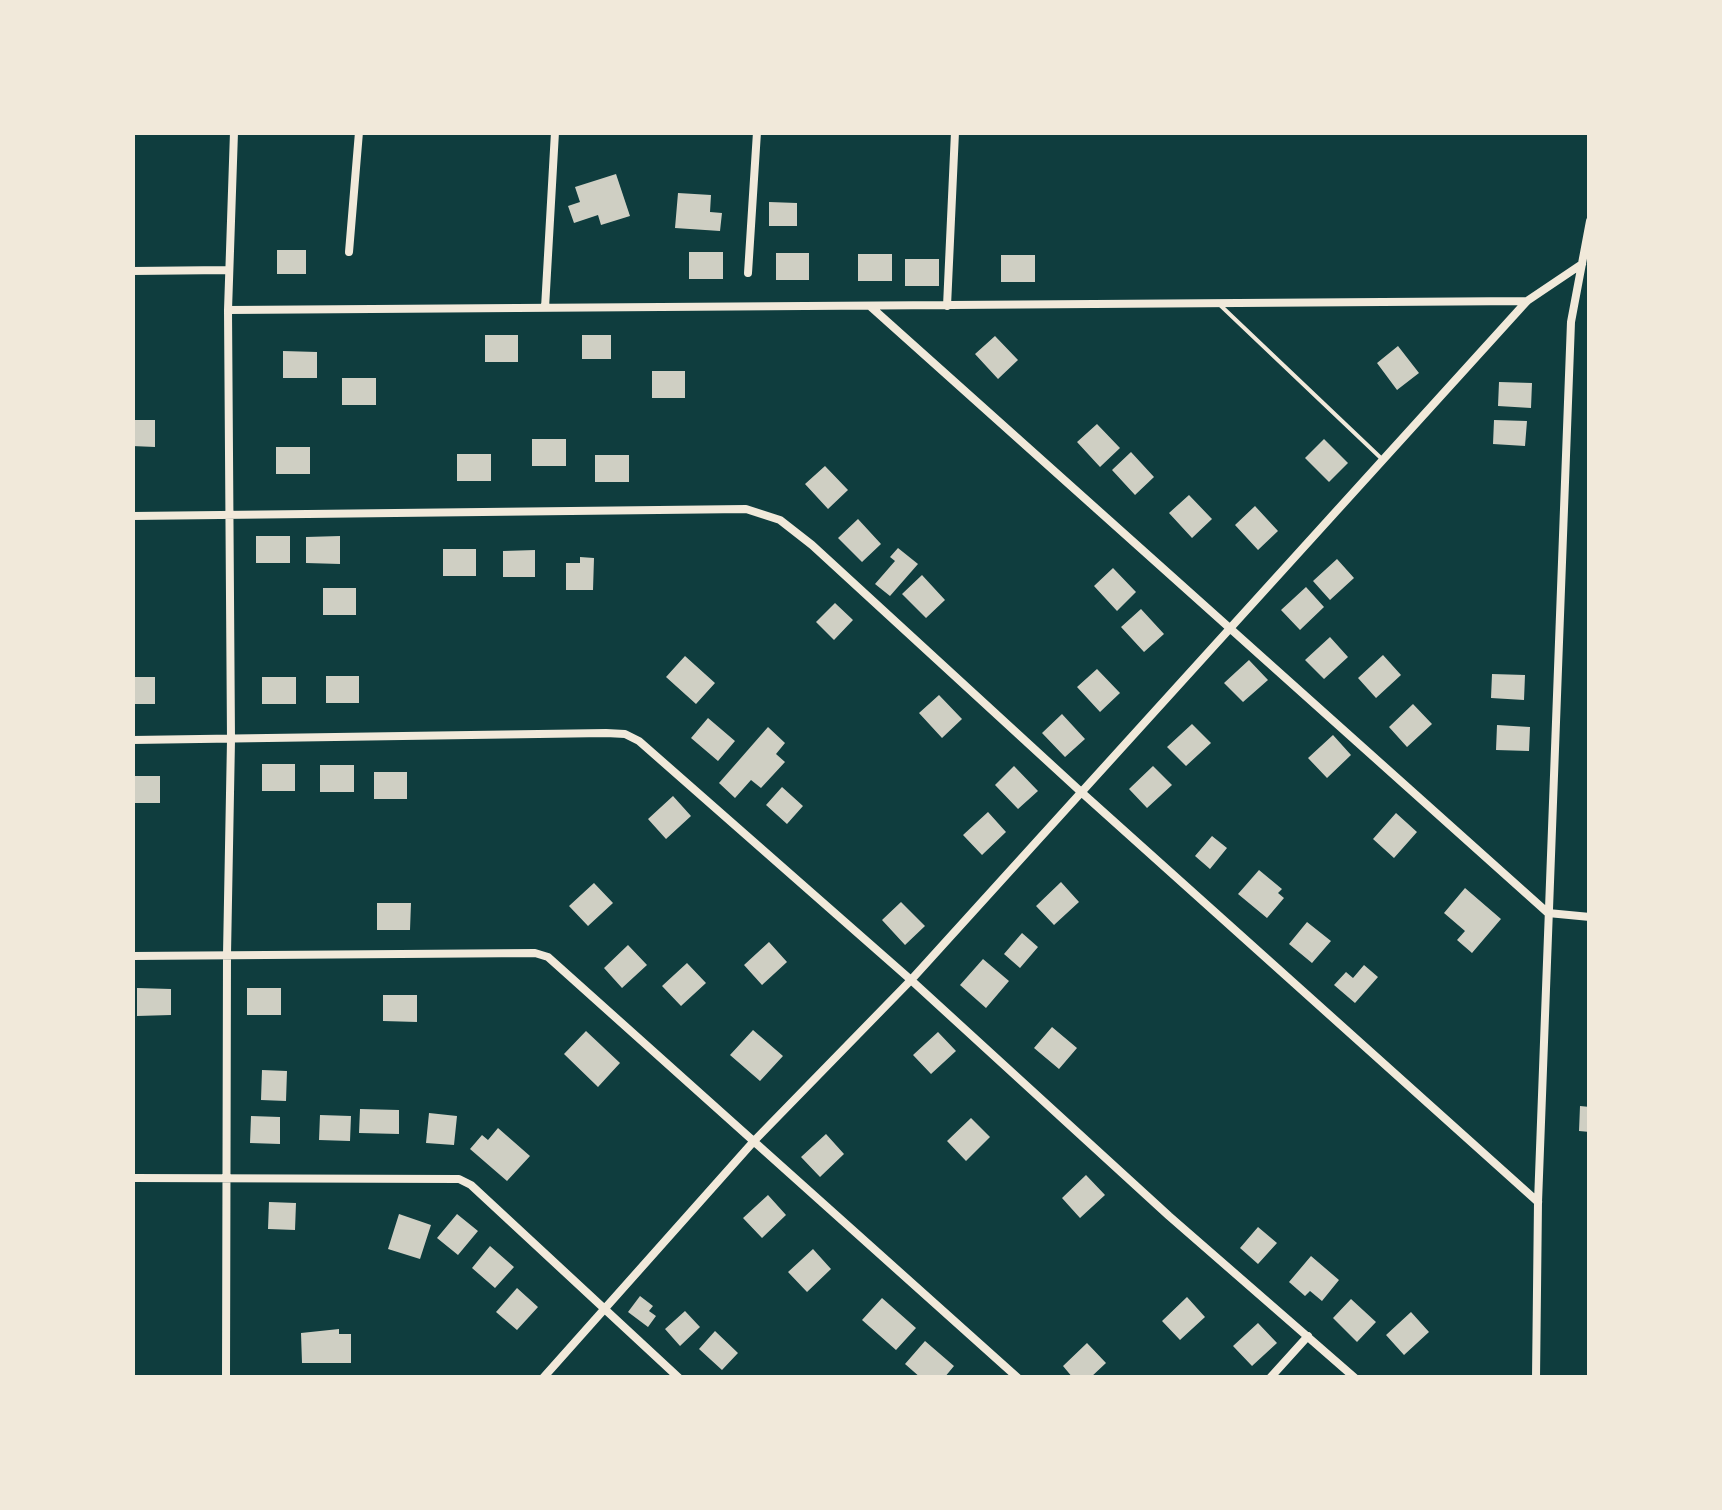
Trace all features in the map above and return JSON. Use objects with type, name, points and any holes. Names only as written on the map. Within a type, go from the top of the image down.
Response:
[{"type":"street","points":[[226,1378],[226,954],[231,740],[228,270],[234,132]]},
{"type":"street","points":[[349,252],[359,132]]},
{"type":"street","points":[[545,308],[555,132]]},
{"type":"street","points":[[748,273],[757,132]]},
{"type":"street","points":[[947,306],[955,132]]},
{"type":"street","points":[[1536,1378],[1538,1202],[1570,322],[1590,221]]},
{"type":"street","points":[[543,1378],[754,1141],[911,980],[1527,302],[1582,264]]},
{"type":"street","points":[[132,270],[228,270]]},
{"type":"street","points":[[228,310],[1527,302]]},
{"type":"street","points":[[871,307],[1228,631],[1548,913],[1590,916]]},
{"type":"street","points":[[132,516],[746,509],[780,520],[812,544],[1080,791],[1538,1202]]},
{"type":"street","points":[[132,740],[625,734],[640,741],[1355,1378]]},
{"type":"street","points":[[132,956],[535,953],[548,957],[1018,1378]]},
{"type":"street","points":[[132,1178],[458,1179],[472,1185],[679,1378]]},
{"type":"street","points":[[1270,1378],[1308,1336]]},
{"type":"lane","points":[[1218,304],[1383,460]]},
{"type":"building","points":[[616,174],[630,216],[601,225],[598,215],[574,223],[568,206],[580,202],[575,187]]},
{"type":"building","points":[[678,193],[711,195],[710,212],[722,213],[720,231],[675,228]]},
{"type":"building","points":[[769,202],[797,203],[797,226],[769,226]]},
{"type":"building","points":[[277,250],[306,250],[306,274],[277,274]]},
{"type":"building","points":[[689,252],[723,252],[723,279],[689,279]]},
{"type":"building","points":[[776,253],[809,253],[809,280],[776,280]]},
{"type":"building","points":[[858,254],[892,254],[892,281],[858,281]]},
{"type":"building","points":[[1001,255],[1035,255],[1035,282],[1001,282]]},
{"type":"building","points":[[905,259],[939,259],[939,286],[905,286]]},
{"type":"building","points":[[485,335],[518,335],[518,362],[485,362]]},
{"type":"building","points":[[582,335],[611,335],[611,359],[582,359]]},
{"type":"building","points":[[995,336],[1018,360],[998,379],[975,354]]},
{"type":"building","points":[[1398,346],[1419,373],[1397,390],[1377,363]]},
{"type":"building","points":[[283,351],[317,352],[317,378],[283,378]]},
{"type":"building","points":[[652,371],[685,371],[685,398],[652,398]]},
{"type":"building","points":[[342,378],[376,378],[376,405],[342,405]]},
{"type":"building","points":[[1499,382],[1532,383],[1531,408],[1498,406]]},
{"type":"building","points":[[132,420],[155,420],[155,447],[132,446]]},
{"type":"building","points":[[1494,420],[1527,421],[1525,446],[1493,444]]},
{"type":"building","points":[[1097,424],[1120,448],[1100,467],[1077,442]]},
{"type":"building","points":[[532,439],[566,439],[566,466],[532,466]]},
{"type":"building","points":[[1324,439],[1348,463],[1329,482],[1305,458]]},
{"type":"building","points":[[276,447],[310,447],[310,474],[276,474]]},
{"type":"building","points":[[1131,452],[1154,477],[1135,495],[1112,470]]},
{"type":"building","points":[[457,454],[491,454],[491,481],[457,481]]},
{"type":"building","points":[[595,455],[629,455],[629,482],[595,482]]},
{"type":"building","points":[[825,466],[848,490],[828,509],[805,484]]},
{"type":"building","points":[[1189,495],[1212,519],[1192,538],[1169,513]]},
{"type":"building","points":[[1255,506],[1278,531],[1258,550],[1235,525]]},
{"type":"building","points":[[858,519],[881,544],[862,562],[838,538]]},
{"type":"building","points":[[256,536],[290,536],[290,563],[256,563]]},
{"type":"building","points":[[340,536],[340,564],[306,563],[306,537]]},
{"type":"building","points":[[898,548],[918,564],[890,596],[875,584],[895,561],[890,557]]},
{"type":"building","points":[[443,549],[476,549],[476,576],[443,576]]},
{"type":"building","points":[[535,550],[535,577],[503,577],[503,551]]},
{"type":"building","points":[[580,557],[594,558],[593,590],[566,590],[566,563],[580,563]]},
{"type":"building","points":[[1337,559],[1354,578],[1330,600],[1313,581]]},
{"type":"building","points":[[1113,568],[1136,592],[1117,611],[1094,586]]},
{"type":"building","points":[[922,575],[945,600],[926,618],[902,594]]},
{"type":"building","points":[[1306,587],[1324,607],[1300,630],[1281,610]]},
{"type":"building","points":[[323,588],[356,588],[356,615],[323,615]]},
{"type":"building","points":[[835,603],[853,620],[834,640],[816,622]]},
{"type":"building","points":[[1141,609],[1164,634],[1144,652],[1121,627]]},
{"type":"building","points":[[1330,637],[1348,657],[1324,679],[1305,660]]},
{"type":"building","points":[[1383,655],[1401,675],[1376,698],[1358,678]]},
{"type":"building","points":[[685,656],[715,683],[696,704],[666,677]]},
{"type":"building","points":[[1249,660],[1268,680],[1243,702],[1224,683]]},
{"type":"building","points":[[1097,669],[1120,693],[1100,712],[1077,687]]},
{"type":"building","points":[[1492,674],[1525,675],[1524,700],[1491,698]]},
{"type":"building","points":[[326,676],[359,676],[359,703],[326,703]]},
{"type":"building","points":[[132,677],[155,677],[155,704],[132,704]]},
{"type":"building","points":[[262,677],[296,677],[296,704],[262,704]]},
{"type":"building","points":[[939,695],[962,719],[942,738],[919,713]]},
{"type":"building","points":[[1413,704],[1432,724],[1407,747],[1389,727]]},
{"type":"building","points":[[1062,714],[1085,739],[1065,757],[1042,733]]},
{"type":"building","points":[[708,718],[735,741],[718,761],[691,738]]},
{"type":"building","points":[[1192,724],[1211,743],[1186,766],[1167,747]]},
{"type":"building","points":[[1497,725],[1530,727],[1529,751],[1496,750]]},
{"type":"building","points":[[768,727],[785,743],[776,754],[785,762],[761,788],[751,780],[735,798],[719,783]]},
{"type":"building","points":[[1333,735],[1351,755],[1327,778],[1308,758]]},
{"type":"building","points":[[262,764],[295,764],[295,791],[262,791]]},
{"type":"building","points":[[320,765],[354,765],[354,792],[320,792]]},
{"type":"building","points":[[1014,766],[1038,791],[1018,809],[995,785]]},
{"type":"building","points":[[1153,766],[1172,785],[1147,808],[1129,789]]},
{"type":"building","points":[[374,772],[407,772],[407,799],[374,799]]},
{"type":"building","points":[[132,776],[160,776],[160,803],[132,803]]},
{"type":"building","points":[[782,787],[803,806],[787,824],[766,805]]},
{"type":"building","points":[[673,796],[691,816],[666,839],[648,819]]},
{"type":"building","points":[[988,812],[1006,832],[982,855],[963,835]]},
{"type":"building","points":[[1396,813],[1417,832],[1394,858],[1373,839]]},
{"type":"building","points":[[1212,836],[1227,848],[1210,869],[1195,856]]},
{"type":"building","points":[[1259,870],[1282,889],[1278,893],[1284,898],[1267,918],[1238,894]]},
{"type":"building","points":[[1061,882],[1079,902],[1054,925],[1036,906]]},
{"type":"building","points":[[594,883],[613,903],[588,926],[569,906]]},
{"type":"building","points":[[1465,888],[1501,919],[1472,953],[1457,940],[1465,931],[1444,913]]},
{"type":"building","points":[[901,902],[925,926],[905,945],[882,920]]},
{"type":"building","points":[[377,903],[411,903],[410,930],[377,930]]},
{"type":"building","points":[[1307,922],[1331,941],[1312,963],[1289,944]]},
{"type":"building","points":[[1022,933],[1038,947],[1020,968],[1004,954]]},
{"type":"building","points":[[769,942],[787,962],[762,985],[744,965]]},
{"type":"building","points":[[628,945],[647,965],[622,988],[604,968]]},
{"type":"building","points":[[983,959],[1009,981],[986,1008],[960,985]]},
{"type":"building","points":[[687,963],[706,983],[681,1006],[662,986]]},
{"type":"building","points":[[1364,965],[1378,977],[1355,1003],[1334,985],[1346,972],[1353,978]]},
{"type":"building","points":[[137,988],[171,989],[171,1015],[137,1016]]},
{"type":"building","points":[[247,988],[281,988],[281,1015],[247,1015]]},
{"type":"building","points":[[383,995],[417,995],[417,1022],[383,1021]]},
{"type":"building","points":[[1052,1027],[1077,1048],[1059,1069],[1034,1048]]},
{"type":"building","points":[[753,1030],[783,1056],[760,1081],[730,1055]]},
{"type":"building","points":[[586,1031],[620,1063],[598,1087],[564,1054]]},
{"type":"building","points":[[938,1032],[956,1051],[931,1074],[913,1055]]},
{"type":"building","points":[[262,1070],[287,1071],[286,1101],[261,1100]]},
{"type":"building","points":[[1580,1106],[1590,1107],[1590,1132],[1579,1131]]},
{"type":"building","points":[[360,1109],[399,1110],[399,1134],[359,1133]]},
{"type":"building","points":[[429,1113],[457,1116],[454,1145],[426,1143]]},
{"type":"building","points":[[320,1115],[351,1116],[350,1141],[319,1140]]},
{"type":"building","points":[[251,1116],[280,1117],[280,1144],[250,1143]]},
{"type":"building","points":[[971,1118],[990,1137],[966,1161],[947,1141]]},
{"type":"building","points":[[498,1128],[530,1156],[507,1181],[470,1149],[482,1135],[488,1140]]},
{"type":"building","points":[[826,1134],[844,1154],[820,1177],[801,1157]]},
{"type":"building","points":[[1086,1175],[1105,1195],[1080,1218],[1062,1198]]},
{"type":"building","points":[[768,1195],[786,1215],[762,1238],[743,1218]]},
{"type":"building","points":[[269,1202],[296,1203],[295,1230],[268,1229]]},
{"type":"building","points":[[399,1214],[431,1225],[420,1259],[388,1249]]},
{"type":"building","points":[[457,1214],[478,1231],[458,1255],[437,1238]]},
{"type":"building","points":[[1258,1227],[1277,1243],[1258,1264],[1240,1248]]},
{"type":"building","points":[[490,1246],[514,1267],[495,1288],[472,1268]]},
{"type":"building","points":[[813,1249],[831,1269],[807,1292],[788,1272]]},
{"type":"building","points":[[1311,1256],[1339,1280],[1322,1301],[1310,1291],[1305,1296],[1289,1282]]},
{"type":"building","points":[[517,1288],[538,1307],[517,1330],[496,1312]]},
{"type":"building","points":[[640,1296],[653,1306],[649,1311],[656,1316],[648,1327],[628,1312]]},
{"type":"building","points":[[1187,1297],[1205,1317],[1180,1340],[1162,1321]]},
{"type":"building","points":[[882,1298],[916,1328],[896,1350],[862,1320]]},
{"type":"building","points":[[1351,1299],[1376,1322],[1357,1342],[1333,1318]]},
{"type":"building","points":[[685,1311],[700,1327],[680,1346],[665,1329]]},
{"type":"building","points":[[1411,1312],[1429,1332],[1404,1355],[1386,1335]]},
{"type":"building","points":[[1258,1323],[1277,1343],[1252,1366],[1233,1346]]},
{"type":"building","points":[[339,1329],[339,1334],[351,1334],[351,1363],[302,1363],[301,1333]]},
{"type":"building","points":[[715,1331],[738,1353],[722,1370],[699,1349]]},
{"type":"building","points":[[925,1341],[954,1366],[944,1378],[921,1378],[905,1364]]},
{"type":"building","points":[[1087,1343],[1106,1363],[1090,1378],[1073,1378],[1063,1366]]}]
